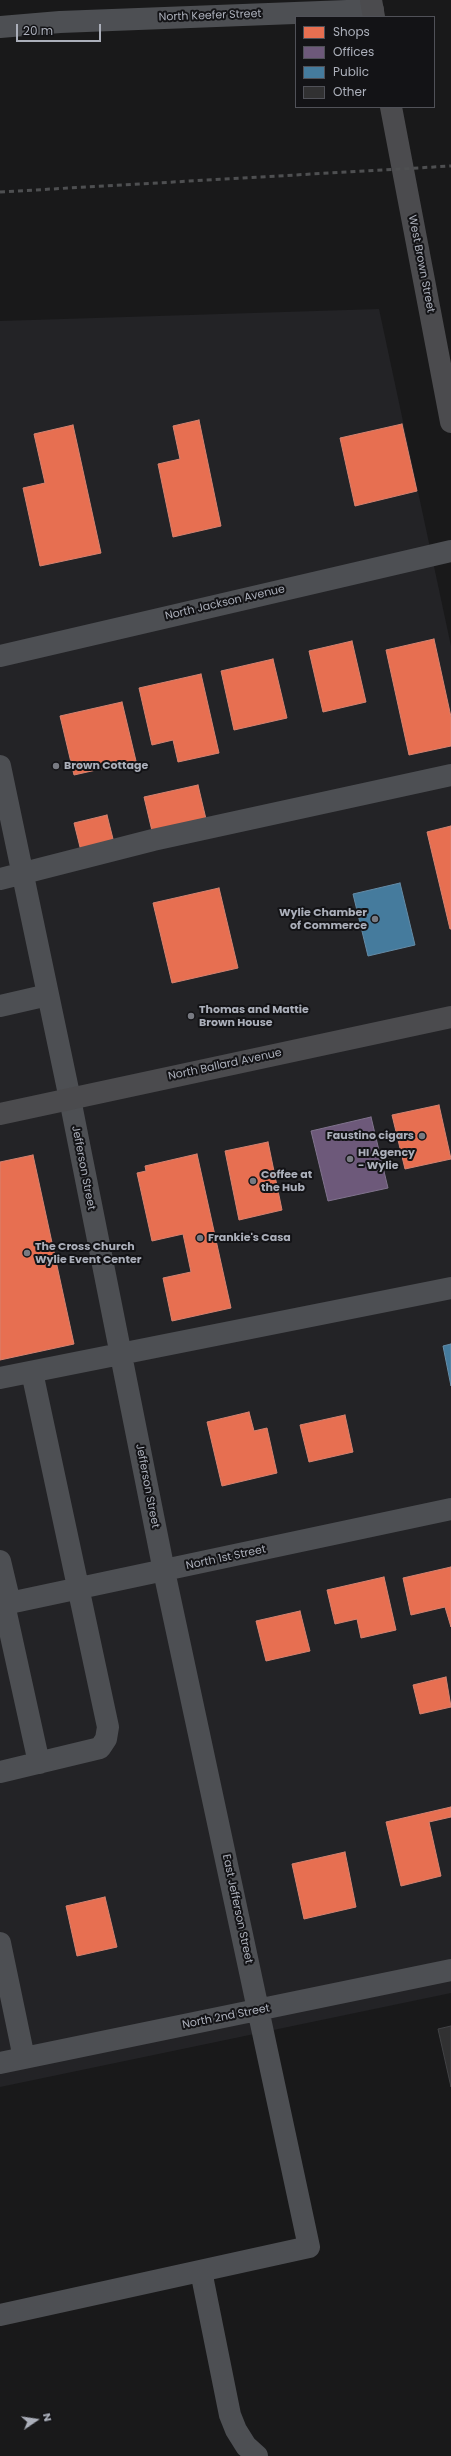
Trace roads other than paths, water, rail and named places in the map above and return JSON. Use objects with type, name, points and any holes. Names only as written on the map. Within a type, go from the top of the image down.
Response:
[{"type":"main road","name":"West Brown Street","points":[[391,108],[451,422]]},
{"type":"main road","name":"North Ballard Avenue","points":[[0,1114],[451,1017]]},
{"type":"street","name":"North Keefer Street","points":[[0,27],[60,22],[372,9]]},
{"type":"street","name":"North Jackson Avenue","points":[[0,656],[451,551]]},
{"type":"street","name":"Jefferson Street","points":[[0,766],[70,1099],[164,1571]]},
{"type":"street","points":[[0,879],[153,840],[451,775]]},
{"type":"street","points":[[0,1006],[48,995]]},
{"type":"street","points":[[0,1378],[451,1288]]},
{"type":"street","points":[[0,1772],[100,1748],[106,1739],[108,1727],[32,1372]]},
{"type":"street","name":"North 1st Street","points":[[5,1604],[451,1509]]},
{"type":"street","points":[[0,1561],[5,1604],[39,1763]]},
{"type":"street","name":"East Jefferson Street","points":[[164,1571],[310,2247],[201,2271]]},
{"type":"street","points":[[0,1943],[24,2058]]},
{"type":"street","name":"North 2nd Street","points":[[0,2063],[259,2011],[451,1970]]},
{"type":"street","points":[[0,2315],[201,2271],[230,2415],[246,2446],[257,2456]]},
{"type":"railway","points":[[0,192],[451,166]]},
{"type":"place","name":"Brown Cottage","points":[[56,766]]},
{"type":"place","name":"Wylie Chamber of Commerce","points":[[375,919]]},
{"type":"place","name":"Thomas and Mattie Brown House","points":[[191,1016]]},
{"type":"place","name":"Faustino cigars","points":[[422,1136]]},
{"type":"place","name":"HI Agency - Wylie","points":[[350,1159]]},
{"type":"place","name":"Coffee at the Hub","points":[[253,1181]]},
{"type":"place","name":"Frankie's Casa","points":[[200,1238]]},
{"type":"place","name":"The Cross Church Wylie Event Center","points":[[27,1253]]}]
